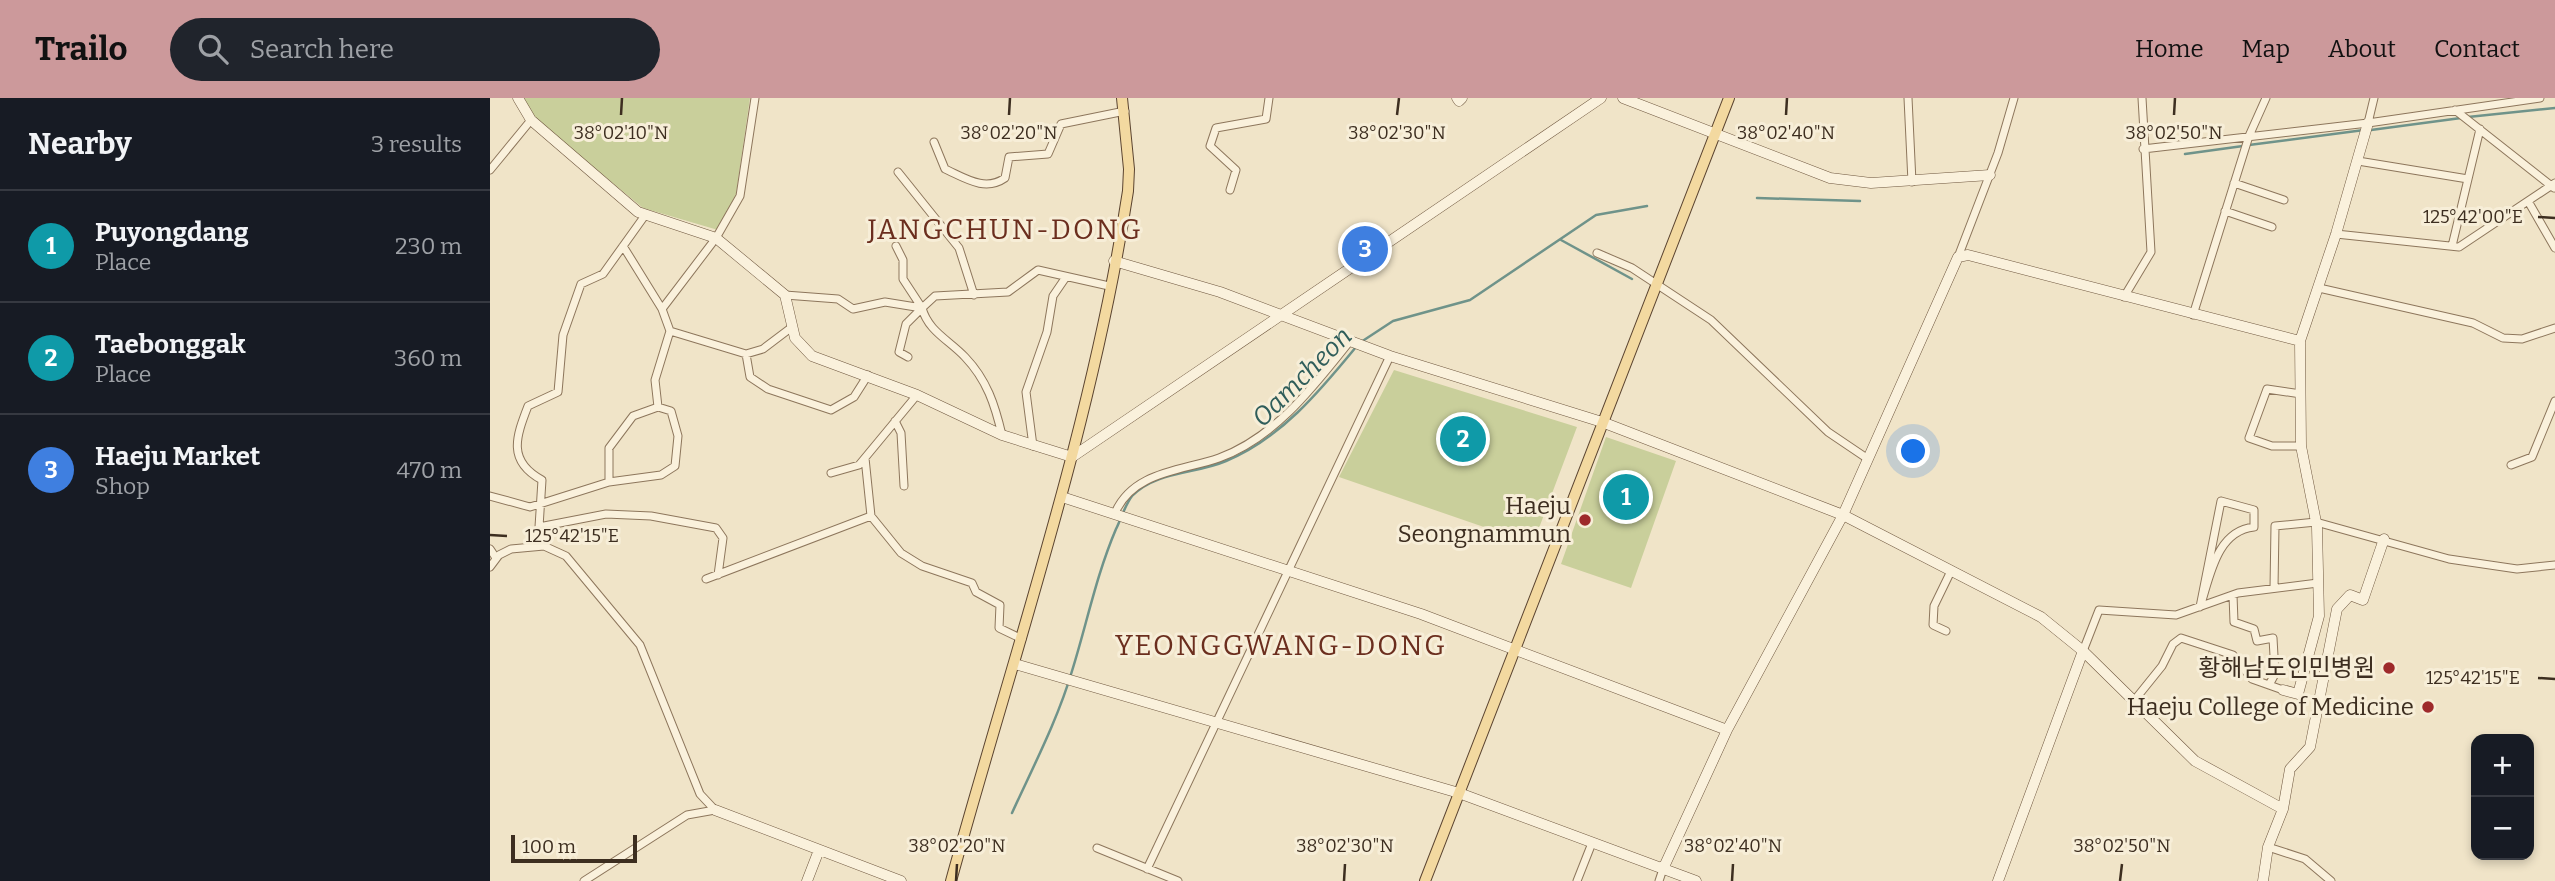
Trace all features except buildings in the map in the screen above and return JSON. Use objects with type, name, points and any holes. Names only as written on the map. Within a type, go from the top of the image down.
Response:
[{"type":"main road","points":[[951,881],[1062,497],[1110,286],[1128,191],[1125,111],[1122,98]]},
{"type":"main road","points":[[1425,881],[1728,98]]},
{"type":"street","points":[[518,98],[531,120],[638,212],[716,238],[785,295],[838,299],[853,309],[885,302],[922,308]]},
{"type":"street","points":[[662,309],[716,238],[740,196],[755,98]]},
{"type":"street","points":[[1230,190],[1236,170],[1210,146],[1216,128],[1266,119],[1269,98]]},
{"type":"street","points":[[785,295],[795,338],[812,356],[869,375],[1002,435],[1072,457],[1601,98]]},
{"type":"street","points":[[1623,98],[1830,178],[1871,183],[1990,175]]},
{"type":"street","points":[[1908,98],[1912,182]]},
{"type":"street","points":[[1658,881],[1727,730],[1843,515],[1958,257],[1990,175],[2014,98]]},
{"type":"street","points":[[2124,297],[2151,252],[2141,98]]},
{"type":"street","points":[[2193,315],[2249,136],[2266,98]]},
{"type":"street","points":[[2133,702],[2162,666],[2173,644],[2181,638],[2233,655],[2252,678],[2298,694],[2319,616],[2316,522],[2301,446],[2301,341],[2358,161],[2374,98]]},
{"type":"street","points":[[2143,149],[2249,136],[2367,128],[2455,110],[2540,98]]},
{"type":"street","points":[[2336,234],[2459,247],[2554,186],[2455,110]]},
{"type":"street","points":[[934,142],[945,169],[977,183],[994,185],[1005,178],[1009,157],[1048,154],[1061,124],[1125,111]]},
{"type":"street","points":[[490,170],[531,120]]},
{"type":"street","points":[[2452,246],[2480,129]]},
{"type":"street","points":[[2358,161],[2468,179]]},
{"type":"street","points":[[898,172],[959,248],[974,295]]},
{"type":"street","points":[[2234,183],[2284,201]]},
{"type":"street","points":[[2528,201],[2555,247]]},
{"type":"street","points":[[2225,211],[2272,228]]},
{"type":"street","points":[[646,215],[603,274],[581,284],[563,335],[558,392],[528,406],[518,430],[517,453],[527,472],[542,480],[539,527],[606,514],[651,516],[716,528],[723,538],[718,575]]},
{"type":"street","points":[[623,246],[662,309],[670,331],[655,380],[658,407]]},
{"type":"street","points":[[896,246],[904,260],[903,279],[922,308],[926,323],[965,357],[992,394],[1002,435]]},
{"type":"street","points":[[1597,253],[1632,268],[1719,327],[1828,432],[1868,459]]},
{"type":"street","points":[[1958,257],[1968,255],[2301,341]]},
{"type":"street","points":[[1114,261],[1220,292],[1390,355],[1602,422],[1843,515],[2041,617],[2083,651],[2194,761],[2283,809]]},
{"type":"street","points":[[908,358],[900,352],[906,324],[935,296],[1008,292],[1038,270],[1110,286]]},
{"type":"street","points":[[1033,446],[1026,392],[1047,332],[1053,296],[1066,276]]},
{"type":"street","points":[[2319,288],[2473,323],[2503,338],[2522,339],[2555,328]]},
{"type":"street","points":[[670,331],[746,354],[763,349],[792,327]]},
{"type":"street","points":[[1115,513],[1121,500],[1131,490],[1163,472],[1220,457],[1261,436],[1304,398],[1350,341]]},
{"type":"street","points":[[746,354],[750,377],[768,389],[831,410],[854,397],[869,375]]},
{"type":"street","points":[[1147,869],[1390,355]]},
{"type":"street","points":[[2301,394],[2267,389],[2249,438],[2272,446],[2301,446]]},
{"type":"street","points":[[831,473],[859,466],[917,395]]},
{"type":"street","points":[[2511,465],[2532,457],[2555,401]]},
{"type":"street","points":[[490,496],[530,507],[609,482],[661,475],[675,466],[678,436],[671,411],[658,407],[633,416],[609,448],[609,482]]},
{"type":"street","points":[[895,421],[901,433],[904,486]]},
{"type":"street","points":[[865,458],[872,516],[901,553],[922,566],[972,583],[981,596],[996,600],[1000,605],[999,628],[1022,639]]},
{"type":"street","points":[[1062,497],[1290,570],[1727,730]]},
{"type":"street","points":[[2221,501],[2254,510],[2254,527],[2244,528],[2232,535],[2217,554],[2200,607],[2221,501]]},
{"type":"street","points":[[706,579],[872,516]]},
{"type":"street","points":[[2274,589],[2275,526],[2316,522],[2462,561],[2517,569],[2555,565]]},
{"type":"street","points":[[2263,881],[2269,847],[2283,809],[2290,769],[2310,747],[2337,608],[2350,595],[2363,600],[2384,540]]},
{"type":"street","points":[[490,567],[496,558],[510,549],[544,546],[566,556],[640,645],[700,794],[715,810],[901,881]]},
{"type":"street","points":[[490,549],[496,558]]},
{"type":"street","points":[[1946,631],[1933,625],[1934,606],[1951,571]]},
{"type":"street","points":[[1998,881],[2099,610],[2176,615],[2233,595],[2318,583]]},
{"type":"street","points":[[2233,595],[2234,622],[2253,629],[2257,641],[2273,638],[2275,674],[2269,685]]},
{"type":"street","points":[[1015,664],[1459,793],[1696,881]]},
{"type":"street","points":[[584,881],[687,815],[715,810]]},
{"type":"street","points":[[1577,881],[1592,843]]},
{"type":"street","points":[[2269,847],[2305,859],[2331,881]]},
{"type":"street","points":[[1097,848],[1178,881]]},
{"type":"street","points":[[807,881],[819,850]]},
{"type":"green space","points":[[524,98],[750,98],[736,194],[718,230],[643,208],[535,119]]},
{"type":"green space","points":[[1394,370],[1577,427],[1533,544],[1339,477]]},
{"type":"green space","points":[[1606,437],[1676,461],[1631,588],[1561,564]]},
{"type":"waterway","points":[[2468,117],[2555,108]]},
{"type":"waterway","points":[[2371,130],[2461,118]]},
{"type":"waterway","points":[[2249,145],[2364,130]]},
{"type":"waterway","points":[[2185,154],[2243,146]]},
{"type":"waterway","points":[[1757,198],[1860,201]]},
{"type":"waterway","name":"Oamcheon","points":[[1361,342],[1393,321],[1470,300],[1596,215],[1647,206]]},
{"type":"waterway","points":[[1561,240],[1632,279]]},
{"type":"waterway","name":"Oamcheon","points":[[1012,813],[1060,707],[1103,564],[1132,496],[1164,477],[1214,465],[1246,452],[1298,412],[1356,347]]},
{"type":"place","name":"Haeju Market","points":[[1365,249]]},
{"type":"place","name":"Taebonggak","points":[[1463,439]]},
{"type":"place","name":"Puyongdang","points":[[1626,497]]},
{"type":"place","name":"Haeju Seongnammun","points":[[1585,520]]},
{"type":"place","name":"황해남도인민병원","points":[[2389,668]]},
{"type":"place","name":"Haeju College of Medicine","points":[[2428,707]]},
{"type":"district","name":"JANGCHUN-DONG","points":[[1005,229]]},
{"type":"district","name":"YEONGGWANG-DONG","points":[[1281,645]]}]
